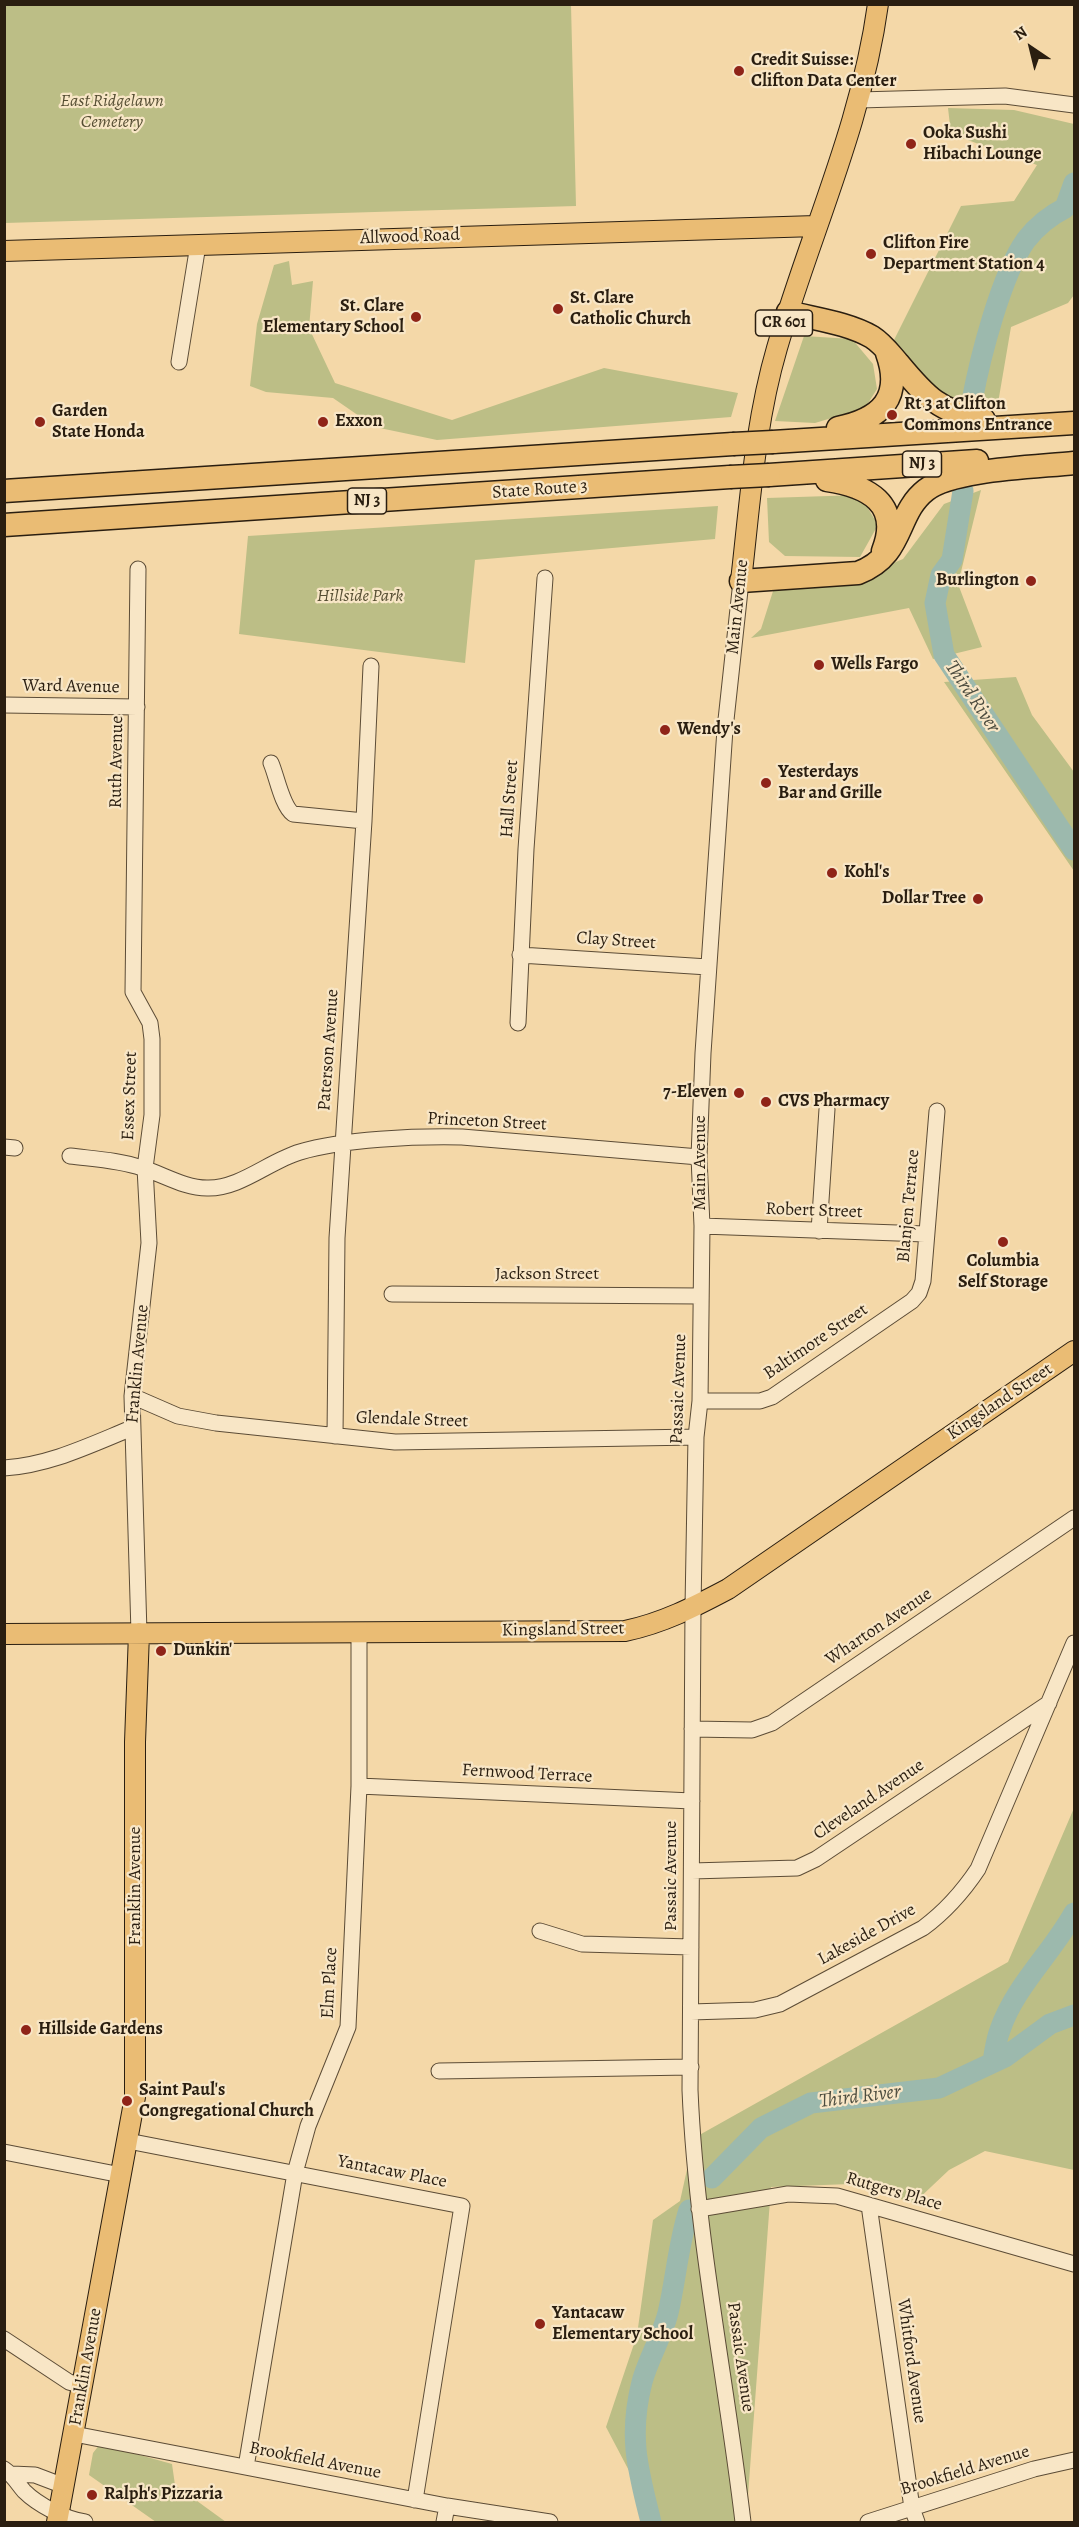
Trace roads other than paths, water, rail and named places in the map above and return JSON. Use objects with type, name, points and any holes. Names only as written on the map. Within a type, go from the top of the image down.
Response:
[{"type":"highway","points":[[788,312],[861,332],[886,348],[924,394],[938,405],[965,416],[1019,426]]},
{"type":"highway","points":[[773,441],[861,423],[875,416],[886,404],[891,389],[892,374],[886,348]]},
{"type":"highway","name":"State Route 3","points":[[4,492],[1074,423]]},
{"type":"highway","name":"State Route 3","points":[[4,525],[1074,453]]},
{"type":"highway","points":[[741,581],[858,573],[872,567],[886,555],[916,501],[937,483],[964,476],[1074,463]]},
{"type":"highway","points":[[769,475],[854,484],[868,491],[885,511],[888,525],[886,542],[872,567]]},
{"type":"main road","name":"Main Avenue","points":[[741,581],[759,428],[769,379],[816,226],[840,166],[871,55],[878,4]]},
{"type":"main road","name":"Allwood Road","points":[[4,251],[816,226]]},
{"type":"main road","name":"Kingsland Street","points":[[4,1634],[625,1631],[675,1617],[728,1588],[1074,1351]]},
{"type":"main road","name":"Franklin Avenue","points":[[58,2518],[128,2141],[136,2085],[135,1742],[139,1633]]},
{"type":"street","points":[[859,100],[1005,96],[1074,105]]},
{"type":"street","points":[[179,362],[198,245]]},
{"type":"street","name":"Ruth Avenue","points":[[134,955],[138,569]]},
{"type":"street","name":"Hall Street","points":[[518,1023],[520,955],[545,578]]},
{"type":"street","name":"Main Avenue","points":[[702,1226],[699,1157],[708,967],[725,729],[741,581]]},
{"type":"street","name":"Paterson Avenue","points":[[335,1436],[337,1238],[364,821],[370,666]]},
{"type":"street","name":"Ward Avenue","points":[[4,705],[137,707]]},
{"type":"street","points":[[271,763],[283,793],[284,805],[293,814],[364,821]]},
{"type":"street","name":"Essex Street","points":[[134,955],[133,992],[150,1023],[152,1039],[152,1115],[145,1168],[149,1243]]},
{"type":"street","name":"Clay Street","points":[[520,955],[708,967]]},
{"type":"street","points":[[819,1230],[827,1109]]},
{"type":"street","name":"Blanjen Terrace","points":[[912,1301],[919,1293],[923,1281],[925,1234],[937,1111]]},
{"type":"street","name":"Princeton Street","points":[[70,1156],[145,1168],[190,1185],[207,1188],[228,1185],[280,1158],[342,1145],[427,1137],[462,1137],[699,1157]]},
{"type":"street","name":"Robert Street","points":[[702,1226],[925,1234]]},
{"type":"street","name":"Passaic Avenue","points":[[702,1226],[700,1401],[696,1437],[693,1607],[691,1947],[693,2156],[743,2523]]},
{"type":"street","name":"Franklin Avenue","points":[[139,1633],[132,1396],[149,1243]]},
{"type":"street","name":"Jackson Street","points":[[392,1294],[701,1296]]},
{"type":"street","name":"Baltimore Street","points":[[700,1401],[760,1401],[772,1397],[912,1301]]},
{"type":"street","name":"Glendale Street","points":[[132,1396],[178,1416],[395,1442],[696,1437]]},
{"type":"street","points":[[4,1468],[30,1467],[56,1459],[132,1428]]},
{"type":"street","name":"Wharton Avenue","points":[[693,1729],[752,1730],[772,1723],[1074,1518]]},
{"type":"street","name":"Elm Place","points":[[246,2467],[295,2173],[308,2126],[348,2027],[359,1786],[359,1632]]},
{"type":"street","name":"Lakeside Drive","points":[[691,2012],[755,2010],[780,2004],[923,1928],[941,1915],[960,1896],[978,1869],[1074,1643]]},
{"type":"street","name":"Cleveland Avenue","points":[[692,1871],[797,1868],[1049,1703]]},
{"type":"street","name":"Fernwood Terrace","points":[[359,1786],[692,1801]]},
{"type":"street","points":[[540,1931],[582,1944],[691,1947]]},
{"type":"street","points":[[439,2071],[691,2067]]},
{"type":"street","name":"Yantacaw Place","points":[[128,2141],[462,2206],[415,2500]]},
{"type":"street","points":[[4,2152],[121,2175]]},
{"type":"street","name":"Rutgers Place","points":[[699,2210],[788,2194],[837,2196],[1074,2264]]},
{"type":"street","name":"Whitford Avenue","points":[[869,2205],[914,2515]]},
{"type":"street","points":[[4,2339],[69,2382],[83,2386]]},
{"type":"street","name":"Brookfield Avenue","points":[[74,2434],[447,2506],[550,2523]]},
{"type":"street","name":"Brookfield Avenue","points":[[868,2523],[914,2515],[1034,2469],[1074,2460]]},
{"type":"street","points":[[8,2472],[35,2475],[63,2486]]},
{"type":"street","points":[[8,2472],[25,2491],[58,2518],[84,2523]]},
{"type":"street","points":[[444,2523],[447,2506]]},
{"type":"waterway","name":"Third River","points":[[972,401],[980,363],[1008,274],[1026,240],[1039,226],[1065,208],[1074,183]]},
{"type":"waterway","name":"Third River","points":[[963,491],[952,560],[941,575],[935,603],[944,655],[1074,850]]},
{"type":"waterway","name":"Third River","points":[[993,2061],[999,2034],[1015,1999],[1074,1913]]},
{"type":"waterway","name":"Third River","points":[[712,2178],[761,2128],[811,2103],[939,2088],[1005,2057],[1050,2024],[1074,2015]]},
{"type":"waterway","name":"Third River","points":[[651,2522],[636,2453],[638,2402],[645,2373],[668,2313],[689,2210]]},
{"type":"place","name":"Credit Suisse: Clifton Data Center","points":[[739,71]]},
{"type":"place","name":"Ooka Sushi Hibachi Lounge","points":[[911,144]]},
{"type":"place","name":"Clifton Fire Department Station 4","points":[[871,254]]},
{"type":"place","name":"St. Clare Catholic Church","points":[[558,309]]},
{"type":"place","name":"St. Clare Elementary School","points":[[416,317]]},
{"type":"place","name":"Rt 3 at Clifton Commons Entrance","points":[[892,415]]},
{"type":"place","name":"Garden State Honda","points":[[40,422]]},
{"type":"place","name":"Exxon","points":[[323,422]]},
{"type":"place","name":"Burlington","points":[[1031,581]]},
{"type":"place","name":"Wells Fargo","points":[[819,665]]},
{"type":"place","name":"Wendy's","points":[[665,730]]},
{"type":"place","name":"Yesterdays Bar and Grille","points":[[766,783]]},
{"type":"place","name":"Kohl's","points":[[832,873]]},
{"type":"place","name":"Dollar Tree","points":[[978,899]]},
{"type":"place","name":"7-Eleven","points":[[739,1093]]},
{"type":"place","name":"CVS Pharmacy","points":[[766,1102]]},
{"type":"place","name":"Columbia Self Storage","points":[[1003,1242]]},
{"type":"place","name":"Dunkin'","points":[[161,1651]]},
{"type":"place","name":"Hillside Gardens","points":[[26,2030]]},
{"type":"place","name":"Saint Paul's Congregational Church","points":[[127,2101]]},
{"type":"place","name":"Yantacaw Elementary School","points":[[540,2324]]},
{"type":"place","name":"Ralph's Pizzaria","points":[[92,2495]]},
{"type":"park label","name":"East Ridgelawn Cemetery","points":[[112,112]]},
{"type":"park label","name":"Hillside Park","points":[[360,597]]}]
